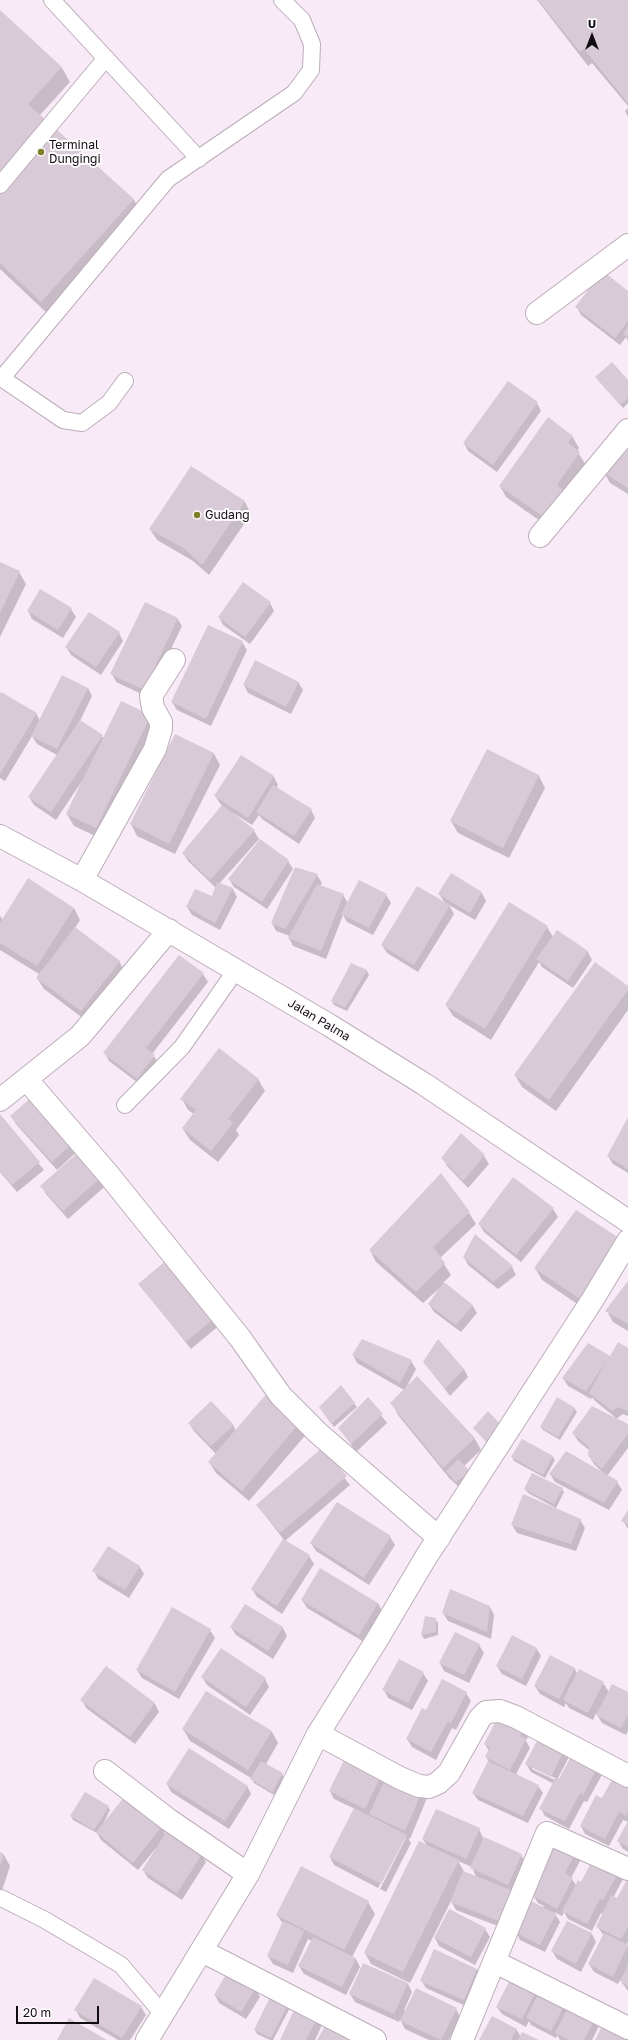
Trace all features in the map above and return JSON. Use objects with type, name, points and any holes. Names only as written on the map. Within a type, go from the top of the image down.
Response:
[{"type":"street","points":[[537,313],[628,245]]},
{"type":"street","points":[[540,536],[628,430]]},
{"type":"street","points":[[82,880],[155,749],[162,729],[162,722],[153,708],[151,696],[174,660]]},
{"type":"street","name":"Jalan Palma","points":[[0,836],[82,880],[169,930],[424,1084],[628,1221]]},
{"type":"street","points":[[0,1100],[27,1080],[80,1036],[169,930]]},
{"type":"street","points":[[27,1080],[108,1174],[196,1283],[240,1338],[281,1396],[318,1433],[439,1538]]},
{"type":"street","points":[[147,2040],[162,2013],[202,1951],[248,1874],[318,1734],[439,1538],[593,1299],[628,1241]]},
{"type":"street","points":[[318,1734],[400,1778],[419,1786],[429,1787],[438,1783],[449,1773],[480,1718],[486,1712],[500,1711],[516,1717],[628,1776]]},
{"type":"street","points":[[105,1771],[169,1820],[248,1874]]},
{"type":"street","points":[[462,2040],[547,1833],[628,1869]]},
{"type":"street","points":[[202,1951],[375,2040]]},
{"type":"street","points":[[495,1962],[628,2028]]},
{"type":"lane","points":[[52,0],[199,159]]},
{"type":"lane","points":[[125,381],[108,403],[82,423],[63,420],[1,378],[168,179],[294,94],[311,70],[312,44],[302,20],[282,0]]},
{"type":"lane","points":[[0,185],[106,58]]},
{"type":"lane","points":[[125,1105],[182,1048],[236,970]]},
{"type":"lane","points":[[1,1898],[46,1920],[120,1965],[162,2013]]},
{"type":"building","points":[[538,0],[628,0],[628,103],[584,49],[580,52]]},
{"type":"building","name":"Terminal Dungingi","points":[[0,10],[62,67],[28,104],[134,199],[41,302],[0,263]]},
{"type":"building","points":[[603,271],[628,291],[628,321],[615,338],[575,307]]},
{"type":"building","points":[[628,326],[628,337],[623,334]]},
{"type":"building","points":[[612,362],[628,380],[628,398],[620,405],[595,377]]},
{"type":"building","points":[[508,381],[538,402],[493,465],[463,443]]},
{"type":"building","points":[[548,417],[573,436],[568,443],[580,452],[557,485],[563,490],[544,517],[499,486]]},
{"type":"building","points":[[620,444],[628,449],[628,488],[603,472]]},
{"type":"building","name":"Gudang","points":[[191,466],[245,501],[202,565],[185,549],[149,529]]},
{"type":"building","points":[[0,562],[20,571],[0,613]]},
{"type":"building","points":[[243,582],[271,602],[245,637],[218,617]]},
{"type":"building","points":[[40,589],[72,608],[58,630],[27,611]]},
{"type":"building","points":[[145,602],[178,618],[144,690],[110,674]]},
{"type":"building","points":[[89,612],[120,632],[96,667],[65,647]]},
{"type":"building","points":[[208,625],[243,641],[206,719],[171,702]]},
{"type":"building","points":[[255,660],[299,682],[286,707],[243,685]]},
{"type":"building","points":[[62,675],[88,688],[57,749],[31,736]]},
{"type":"building","points":[[1,692],[37,713],[0,774],[0,694]]},
{"type":"building","points":[[121,701],[151,715],[96,828],[66,814]]},
{"type":"building","points":[[80,720],[103,735],[51,812],[28,797]]},
{"type":"building","points":[[175,734],[214,753],[169,844],[130,824]]},
{"type":"building","points":[[487,749],[539,775],[503,848],[450,821]]},
{"type":"building","points":[[241,755],[274,776],[248,818],[214,796]]},
{"type":"building","points":[[273,785],[312,809],[294,836],[256,812]]},
{"type":"building","points":[[222,805],[255,830],[210,880],[182,853]]},
{"type":"building","points":[[260,839],[289,860],[262,902],[228,879]]},
{"type":"building","points":[[295,867],[318,874],[285,929],[271,923]]},
{"type":"building","points":[[451,873],[482,892],[470,913],[438,894]]},
{"type":"building","points":[[28,878],[74,908],[37,966],[0,943],[0,923]]},
{"type":"building","points":[[359,880],[387,894],[369,928],[341,914]]},
{"type":"building","points":[[217,882],[233,888],[215,923],[186,907],[195,889],[212,896]]},
{"type":"building","points":[[317,884],[344,894],[321,951],[288,938]]},
{"type":"building","points":[[417,886],[450,905],[414,965],[381,945]]},
{"type":"building","points":[[509,902],[548,926],[485,1029],[445,1005]]},
{"type":"building","points":[[75,927],[120,961],[81,1011],[36,978]]},
{"type":"building","points":[[557,930],[588,951],[568,981],[536,959]]},
{"type":"building","points":[[179,955],[204,973],[146,1048],[155,1055],[137,1079],[103,1053]]},
{"type":"building","points":[[595,962],[628,986],[628,990],[549,1100],[514,1075]]},
{"type":"building","points":[[351,963],[367,970],[345,1008],[331,1001]]},
{"type":"building","points":[[219,1048],[259,1079],[228,1119],[233,1123],[211,1151],[182,1128],[196,1110],[180,1099]]},
{"type":"building","points":[[34,1095],[76,1140],[52,1162],[10,1116]]},
{"type":"building","points":[[0,1114],[40,1162],[12,1185],[0,1171]]},
{"type":"building","points":[[628,1117],[628,1169],[607,1156]]},
{"type":"building","points":[[461,1133],[485,1155],[463,1181],[441,1158]]},
{"type":"building","points":[[83,1148],[106,1173],[63,1211],[40,1186]]},
{"type":"building","points":[[441,1173],[470,1212],[433,1247],[445,1263],[416,1292],[369,1250]]},
{"type":"building","points":[[513,1177],[554,1208],[516,1255],[478,1224]]},
{"type":"building","points":[[576,1210],[619,1238],[583,1301],[534,1268]]},
{"type":"building","points":[[475,1234],[513,1266],[493,1282],[463,1257]]},
{"type":"building","points":[[169,1258],[217,1316],[186,1342],[138,1284]]},
{"type":"building","points":[[628,1281],[628,1324],[605,1311]]},
{"type":"building","points":[[444,1282],[473,1305],[456,1325],[428,1304]]},
{"type":"building","points":[[362,1339],[412,1360],[400,1383],[352,1355]]},
{"type":"building","points":[[438,1339],[464,1369],[445,1389],[423,1362]]},
{"type":"building","points":[[618,1342],[628,1348],[628,1411],[618,1407],[612,1411],[589,1393],[607,1360],[586,1391],[562,1378],[588,1343],[610,1356]]},
{"type":"building","points":[[417,1376],[475,1438],[443,1468],[390,1403]]},
{"type":"building","points":[[341,1385],[355,1403],[331,1424],[319,1407]]},
{"type":"building","points":[[269,1391],[303,1419],[242,1491],[208,1462]]},
{"type":"building","points":[[368,1397],[383,1414],[351,1444],[338,1428]]},
{"type":"building","points":[[557,1397],[575,1408],[558,1437],[540,1427]]},
{"type":"building","points":[[211,1401],[234,1425],[211,1446],[188,1423]]},
{"type":"building","points":[[592,1406],[628,1424],[628,1434],[602,1469],[588,1456],[589,1447],[572,1433]]},
{"type":"building","points":[[488,1411],[503,1427],[488,1444],[473,1428]]},
{"type":"building","points":[[522,1439],[553,1456],[543,1475],[511,1457]]},
{"type":"building","points":[[322,1448],[347,1476],[280,1533],[256,1505]]},
{"type":"building","points":[[566,1451],[618,1481],[604,1503],[549,1474]]},
{"type":"building","points":[[458,1459],[471,1472],[455,1482],[446,1471]]},
{"type":"building","points":[[532,1473],[563,1488],[554,1504],[524,1489]]},
{"type":"building","points":[[523,1494],[581,1519],[571,1544],[511,1525]]},
{"type":"building","points":[[337,1502],[391,1536],[364,1578],[310,1543]]},
{"type":"building","points":[[628,1510],[628,1525],[621,1521]]},
{"type":"building","points":[[283,1539],[310,1555],[277,1606],[251,1589]]},
{"type":"building","points":[[108,1546],[140,1566],[125,1590],[92,1571]]},
{"type":"building","points":[[320,1568],[378,1603],[359,1635],[301,1600]]},
{"type":"building","points":[[450,1589],[490,1606],[487,1632],[442,1613]]},
{"type":"building","points":[[245,1604],[283,1627],[268,1651],[230,1627]]},
{"type":"building","points":[[172,1607],[211,1629],[175,1692],[136,1670]]},
{"type":"building","points":[[425,1616],[436,1618],[436,1632],[421,1635]]},
{"type":"building","points":[[455,1632],[480,1644],[464,1675],[439,1663]]},
{"type":"building","points":[[512,1635],[537,1648],[522,1679],[496,1666]]},
{"type":"building","points":[[221,1648],[266,1678],[246,1707],[201,1677]]},
{"type":"building","points":[[550,1655],[575,1668],[559,1699],[534,1686]]},
{"type":"building","points":[[399,1659],[424,1672],[408,1703],[382,1690]]},
{"type":"building","points":[[106,1666],[155,1703],[130,1737],[80,1700]]},
{"type":"building","points":[[579,1669],[604,1682],[588,1713],[563,1700]]},
{"type":"building","points":[[442,1679],[467,1692],[451,1723],[448,1721],[431,1752],[406,1739],[422,1708],[426,1710]]},
{"type":"building","points":[[612,1684],[628,1692],[628,1715],[621,1728],[596,1715]]},
{"type":"building","points":[[206,1691],[272,1731],[248,1770],[182,1729]]},
{"type":"building","points":[[500,1713],[525,1726],[520,1736],[526,1739],[510,1770],[485,1757],[490,1747],[484,1744]]},
{"type":"building","points":[[541,1733],[566,1746],[551,1777],[525,1764]]},
{"type":"building","points":[[189,1748],[248,1786],[225,1821],[166,1784]]},
{"type":"building","points":[[574,1751],[599,1764],[583,1795],[580,1793],[565,1821],[539,1809],[556,1777],[559,1779]]},
{"type":"building","points":[[348,1752],[384,1770],[365,1809],[329,1791]]},
{"type":"building","points":[[261,1761],[283,1773],[272,1792],[250,1779]]},
{"type":"building","points":[[488,1761],[539,1785],[523,1816],[472,1793]]},
{"type":"building","points":[[616,1772],[628,1778],[628,1811],[626,1816],[619,1812],[605,1839],[580,1826],[596,1795],[602,1798]]},
{"type":"building","points":[[388,1774],[423,1789],[405,1831],[369,1814]]},
{"type":"building","points":[[85,1792],[109,1806],[94,1830],[70,1816]]},
{"type":"building","points":[[125,1796],[162,1826],[133,1863],[96,1832]]},
{"type":"building","points":[[354,1808],[407,1835],[381,1884],[329,1857]]},
{"type":"building","points":[[436,1809],[480,1828],[466,1859],[422,1839]]},
{"type":"building","points":[[628,1821],[628,1847],[617,1841]]},
{"type":"building","points":[[167,1831],[202,1854],[177,1893],[142,1870]]},
{"type":"building","points":[[484,1837],[522,1854],[508,1885],[470,1868]]},
{"type":"building","points":[[551,1839],[576,1852],[565,1873],[573,1878],[557,1909],[532,1895],[543,1874],[535,1870]]},
{"type":"building","points":[[419,1841],[459,1860],[403,1972],[364,1953]]},
{"type":"building","points":[[0,1852],[4,1854],[0,1866]]},
{"type":"building","points":[[594,1857],[620,1870],[603,1900],[600,1899],[587,1924],[562,1911],[578,1880],[581,1882]]},
{"type":"building","points":[[301,1866],[369,1901],[344,1950],[276,1915]]},
{"type":"building","points":[[463,1871],[511,1890],[499,1921],[450,1902]]},
{"type":"building","points":[[628,1878],[628,1926],[621,1939],[596,1927],[611,1895],[617,1898]]},
{"type":"building","points":[[531,1901],[556,1914],[540,1945],[515,1932]]},
{"type":"building","points":[[449,1909],[486,1928],[471,1957],[434,1938]]},
{"type":"building","points":[[283,1921],[304,1931],[288,1965],[267,1956]]},
{"type":"building","points":[[567,1921],[592,1933],[576,1964],[551,1951]]},
{"type":"building","points":[[604,1933],[628,1945],[613,1977],[588,1964]]},
{"type":"building","points":[[313,1937],[356,1958],[342,1987],[298,1966]]},
{"type":"building","points":[[434,1949],[477,1969],[464,2000],[420,1981]]},
{"type":"building","points":[[363,1963],[408,1983],[394,2014],[349,1994]]},
{"type":"building","points":[[628,1965],[628,1986],[620,1981]]},
{"type":"building","points":[[228,1971],[256,1988],[241,2012],[214,1995]]},
{"type":"building","points":[[512,1976],[537,1989],[522,2019],[496,2007]]},
{"type":"building","points":[[94,1978],[142,2006],[122,2038],[74,2010]]},
{"type":"building","points":[[542,1987],[567,2000],[551,2031],[526,2018]]},
{"type":"building","points":[[416,1988],[457,2008],[441,2040],[400,2021]]},
{"type":"building","points":[[273,1991],[290,2000],[271,2038],[254,2030]]},
{"type":"building","points":[[571,2002],[597,2015],[584,2040],[569,2040],[555,2033]]},
{"type":"building","points":[[296,2006],[318,2017],[306,2040],[280,2040]]},
{"type":"building","points":[[492,2016],[517,2029],[511,2040],[479,2040]]},
{"type":"building","points":[[69,2018],[107,2040],[57,2040]]},
{"type":"building","points":[[605,2020],[628,2039],[595,2040]]},
{"type":"building","points":[[328,2021],[364,2040],[317,2040]]},
{"type":"building","points":[[522,2032],[539,2040],[518,2040]]},
{"type":"place","name":"Terminal Dungingi","points":[[41,152]]},
{"type":"place","name":"Gudang","points":[[197,515]]}]
